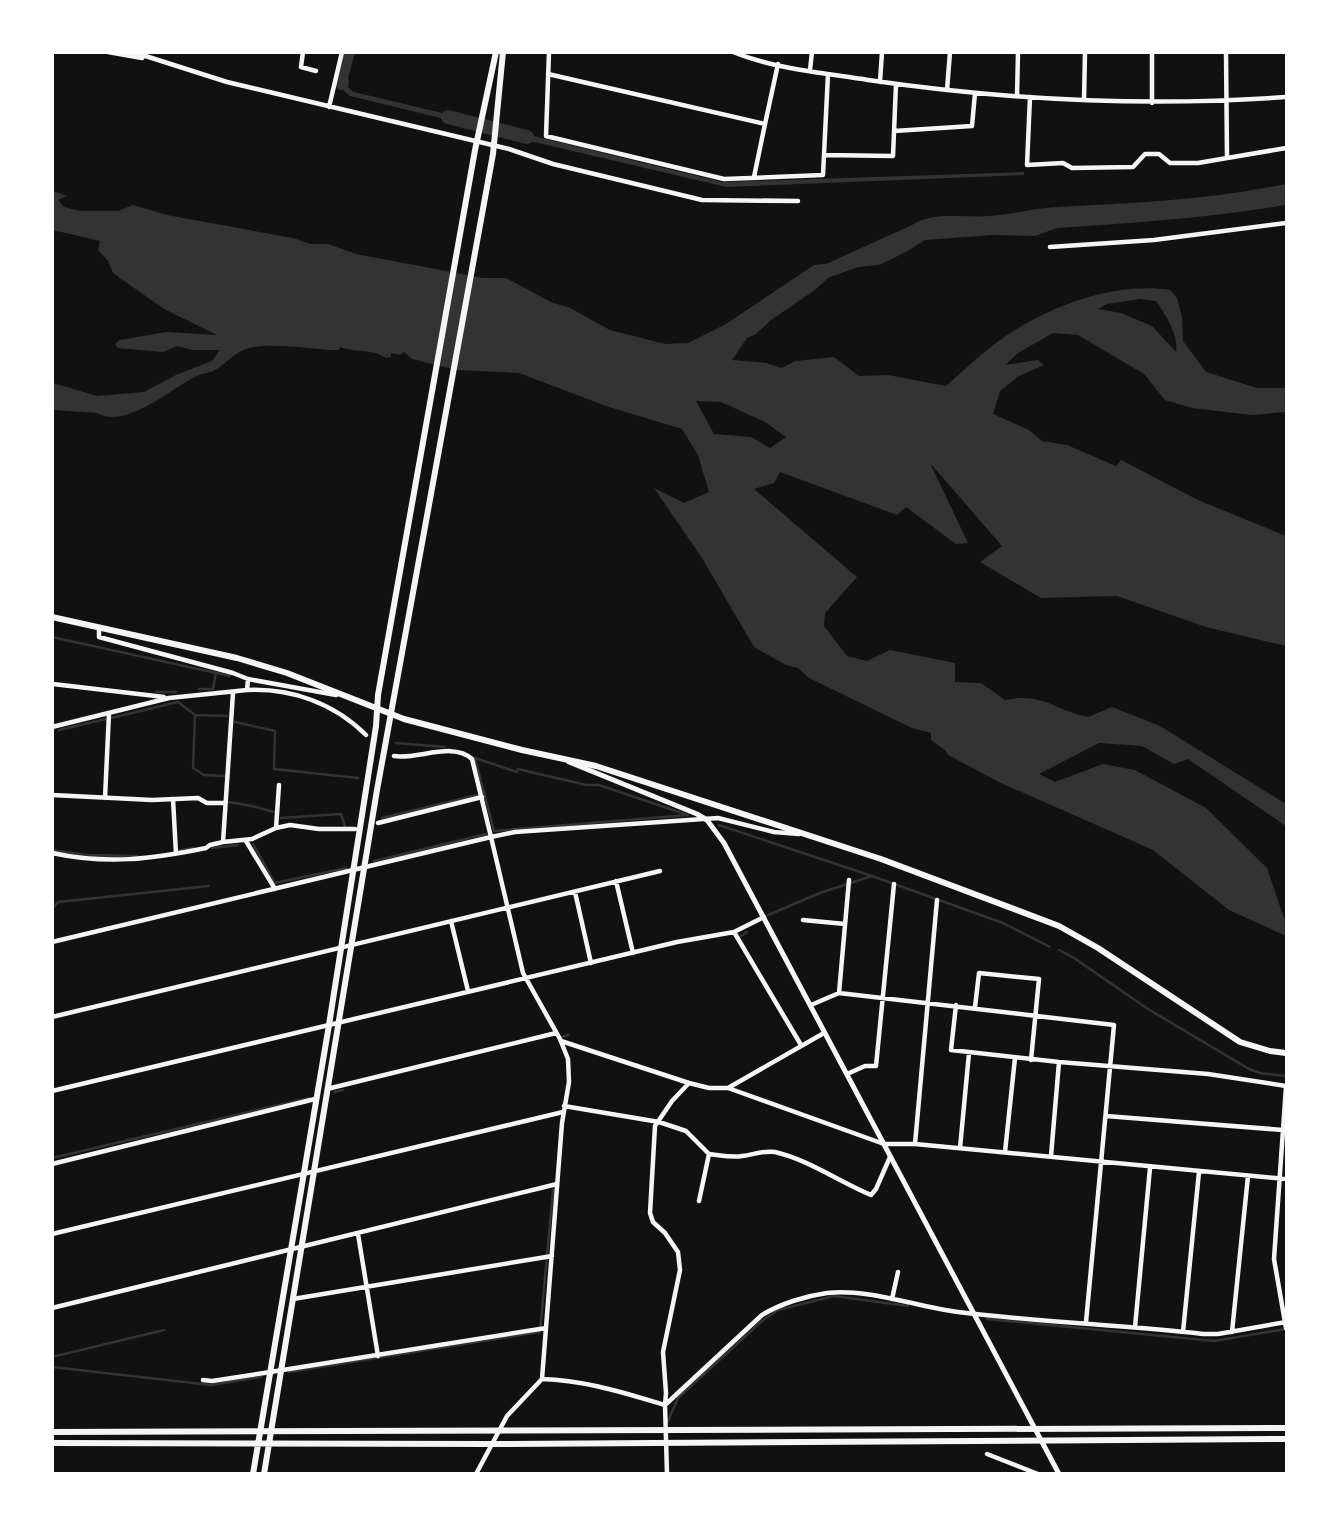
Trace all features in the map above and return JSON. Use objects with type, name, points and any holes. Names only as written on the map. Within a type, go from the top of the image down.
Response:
[{"type":"main road","points":[[253,1474],[329,1025],[378,695],[476,146],[496,52]]},
{"type":"main road","points":[[264,1474],[364,867],[495,146],[503,52]]},
{"type":"main road","points":[[52,617],[237,658],[287,673],[392,714],[563,760],[596,766],[811,835],[1059,926],[1098,948],[1240,1042],[1286,1053]]},
{"type":"main road","points":[[52,1432],[1286,1428]]},
{"type":"main road","points":[[52,1443],[491,1444],[1286,1439]]},
{"type":"street","points":[[108,52],[159,61]]},
{"type":"street","points":[[134,52],[227,82],[476,146],[495,146],[553,164],[702,200],[798,201]]},
{"type":"street","points":[[303,52],[301,68],[316,71]]},
{"type":"street","points":[[549,52],[546,136],[724,178],[823,175],[828,74]]},
{"type":"street","points":[[733,52],[828,74],[975,93],[1152,103],[1226,102],[1286,97]]},
{"type":"street","points":[[810,70],[812,52]]},
{"type":"street","points":[[880,82],[882,52]]},
{"type":"street","points":[[947,90],[950,52]]},
{"type":"street","points":[[1017,96],[1018,52]]},
{"type":"street","points":[[1084,100],[1085,52]]},
{"type":"street","points":[[1152,52],[1152,103]]},
{"type":"street","points":[[1226,52],[1227,158]]},
{"type":"street","points":[[329,107],[340,53]]},
{"type":"street","points":[[754,177],[778,64]]},
{"type":"street","points":[[548,75],[765,124]]},
{"type":"street","points":[[824,155],[893,156],[896,84]]},
{"type":"street","points":[[894,131],[972,126],[975,93]]},
{"type":"street","points":[[1030,97],[1027,165],[1063,163],[1072,168],[1133,167],[1145,154],[1159,154],[1170,163],[1198,163],[1286,148]]},
{"type":"street","points":[[1050,247],[1154,240],[1286,223]]},
{"type":"street","points":[[99,627],[99,637],[233,673],[248,680],[352,698]]},
{"type":"street","points":[[247,690],[248,680]]},
{"type":"street","points":[[53,684],[169,698]]},
{"type":"street","points":[[52,727],[169,698],[247,690],[280,690],[312,699],[336,712],[366,735]]},
{"type":"street","points":[[223,842],[233,693]]},
{"type":"street","points":[[105,798],[109,713]]},
{"type":"street","points":[[394,756],[414,757],[448,751],[468,755],[472,759],[523,973],[560,1041],[569,1069],[563,1109],[542,1379],[516,1404],[476,1474]]},
{"type":"street","points":[[563,760],[677,805],[706,820],[724,843],[1059,1474]]},
{"type":"street","points":[[276,828],[279,785]]},
{"type":"street","points":[[52,795],[198,798],[207,803],[225,803]]},
{"type":"street","points":[[378,823],[482,797]]},
{"type":"street","points":[[173,799],[176,854]]},
{"type":"street","points":[[52,942],[515,831],[718,818],[774,832],[811,835]]},
{"type":"street","points":[[52,853],[95,859],[148,860],[223,842],[246,841],[276,828],[299,825],[319,830],[355,829]]},
{"type":"street","points":[[246,841],[275,889]]},
{"type":"street","points":[[52,1017],[660,871]]},
{"type":"street","points":[[839,993],[849,880]]},
{"type":"street","points":[[616,881],[633,953]]},
{"type":"street","points":[[847,1074],[865,1066],[876,1066],[894,884]]},
{"type":"street","points":[[575,891],[591,963]]},
{"type":"street","points":[[915,1144],[937,900]]},
{"type":"street","points":[[52,1091],[468,991],[734,932],[764,917]]},
{"type":"street","points":[[803,920],[845,924]]},
{"type":"street","points":[[451,921],[468,991]]},
{"type":"street","points":[[734,932],[801,1045]]},
{"type":"street","points":[[975,1007],[979,973],[1039,979],[1031,1060]]},
{"type":"street","points":[[811,1005],[839,993],[1114,1025],[1086,1322]]},
{"type":"street","points":[[664,1405],[762,1315],[776,1306],[826,1293],[892,1299],[974,1314],[1210,1334],[1286,1324],[1274,1259],[1286,1087],[1208,1074],[1031,1060],[951,1050],[956,1005]]},
{"type":"street","points":[[327,1089],[556,1033]]},
{"type":"street","points":[[728,1088],[824,1033]]},
{"type":"street","points":[[560,1041],[690,1083],[709,1088],[728,1088],[884,1144],[915,1144],[1286,1179]]},
{"type":"street","points":[[960,1148],[969,1053]]},
{"type":"street","points":[[1005,1152],[1014,1058]]},
{"type":"street","points":[[1051,1156],[1059,1062]]},
{"type":"street","points":[[667,1474],[663,1353],[680,1270],[678,1252],[665,1233],[653,1222],[650,1213],[655,1126],[672,1101],[690,1083]]},
{"type":"street","points":[[52,1164],[316,1099]]},
{"type":"street","points":[[52,1234],[563,1109],[659,1122],[686,1130],[709,1154],[743,1156],[772,1152],[817,1167],[871,1195],[890,1157]]},
{"type":"street","points":[[1106,1116],[1283,1130]]},
{"type":"street","points":[[699,1201],[709,1154]]},
{"type":"street","points":[[1135,1327],[1150,1167]]},
{"type":"street","points":[[1183,1332],[1199,1172]]},
{"type":"street","points":[[1232,1332],[1248,1176]]},
{"type":"street","points":[[52,1308],[557,1184]]},
{"type":"street","points":[[358,1234],[378,1356]]},
{"type":"street","points":[[292,1299],[552,1256]]},
{"type":"street","points":[[892,1299],[898,1272]]},
{"type":"street","points":[[203,1380],[212,1381],[378,1356],[546,1328]]},
{"type":"street","points":[[542,1379],[589,1384],[664,1405]]},
{"type":"street","points":[[986,1454],[1038,1474]]},
{"type":"shaded area","points":[[340,66],[346,66],[345,80],[354,92],[467,119],[465,124],[350,96],[340,83]]},
{"type":"shaded area","points":[[509,130],[722,182],[1024,172],[1024,175],[726,187],[509,136]]},
{"type":"shaded area","points":[[1286,184],[1286,205],[1200,217],[1057,228],[1035,236],[992,235],[925,240],[879,265],[858,267],[828,278],[756,334],[747,338],[732,360],[767,363],[781,368],[796,361],[834,357],[859,376],[888,375],[946,386],[1010,334],[1052,310],[1099,294],[1147,288],[1170,290],[1177,298],[1182,317],[1183,341],[1206,372],[1257,388],[1286,388],[1286,412],[1251,415],[1192,408],[1165,400],[1144,374],[1078,335],[1053,333],[1018,353],[1005,365],[1038,360],[1044,365],[1019,376],[1000,391],[993,414],[1029,430],[1042,441],[1067,445],[1116,466],[1121,460],[1198,500],[1286,536],[1286,646],[1206,627],[1117,596],[1041,598],[980,562],[1002,546],[930,463],[968,543],[956,544],[906,507],[897,515],[780,472],[774,483],[754,489],[857,577],[825,613],[824,626],[847,656],[867,661],[890,650],[955,663],[955,682],[981,683],[1005,700],[1030,698],[1088,717],[1112,707],[1160,726],[1286,804],[1286,826],[1188,759],[1174,764],[1142,746],[1099,743],[1039,774],[1055,782],[1103,764],[1135,770],[1206,808],[1267,868],[1286,919],[1286,936],[1229,910],[1153,850],[1001,783],[948,755],[931,740],[931,733],[912,728],[809,678],[798,668],[786,665],[754,647],[702,558],[654,488],[684,503],[709,492],[698,455],[682,429],[606,406],[519,373],[457,370],[412,359],[404,352],[400,355],[391,353],[391,357],[386,358],[375,353],[340,347],[339,350],[278,346],[246,349],[215,370],[188,380],[150,404],[122,416],[109,417],[97,413],[53,410],[53,383],[97,396],[144,392],[176,375],[212,361],[220,350],[192,350],[177,346],[163,352],[118,348],[115,344],[120,340],[166,332],[217,335],[164,309],[113,273],[108,261],[98,250],[100,241],[53,230],[53,191],[67,196],[58,200],[64,207],[80,211],[118,211],[133,205],[167,215],[293,238],[310,244],[328,244],[356,254],[483,278],[506,278],[610,330],[665,344],[688,343],[726,324],[814,265],[826,264],[929,218],[990,216],[1050,208],[1173,200]],"holes":[[[1140,299],[1156,301],[1174,333],[1176,352],[1152,326],[1121,313],[1098,309],[1107,304]],[[696,401],[721,402],[765,422],[786,437],[770,448],[751,437],[714,434]]]},
{"type":"waterway","points":[[342,83],[341,77],[348,52]]},
{"type":"waterway","points":[[448,117],[527,137]]},
{"type":"waterway","points":[[52,637],[216,673]]},
{"type":"waterway","points":[[199,689],[213,689],[216,673],[230,676]]},
{"type":"waterway","points":[[156,692],[176,692]]},
{"type":"waterway","points":[[111,718],[178,702],[195,715],[227,716]]},
{"type":"waterway","points":[[195,715],[193,768],[204,775],[224,776]]},
{"type":"waterway","points":[[59,730],[106,719]]},
{"type":"waterway","points":[[235,722],[275,731],[274,769],[358,778]]},
{"type":"waterway","points":[[396,743],[445,747]]},
{"type":"waterway","points":[[475,758],[494,831],[688,815]]},
{"type":"waterway","points":[[475,758],[517,772],[518,769],[586,785],[599,785],[685,814]]},
{"type":"waterway","points":[[382,818],[477,795]]},
{"type":"waterway","points":[[229,802],[274,812]]},
{"type":"waterway","points":[[281,818],[341,814],[345,826]]},
{"type":"waterway","points":[[719,825],[1003,923],[1050,947]]},
{"type":"waterway","points":[[374,861],[486,834]]},
{"type":"waterway","points":[[253,844],[275,883],[346,868]]},
{"type":"waterway","points":[[212,848],[238,845]]},
{"type":"waterway","points":[[176,851],[194,848]]},
{"type":"waterway","points":[[52,850],[86,855],[138,856]]},
{"type":"waterway","points":[[768,915],[820,893],[872,876]]},
{"type":"waterway","points":[[52,909],[58,902],[209,886]]},
{"type":"waterway","points":[[741,936],[747,932]]},
{"type":"waterway","points":[[1059,950],[1148,1009],[1249,1069],[1286,1076]]},
{"type":"waterway","points":[[562,1037],[568,1035]]},
{"type":"waterway","points":[[334,1092],[343,1090]]},
{"type":"waterway","points":[[52,1158],[309,1098]]},
{"type":"waterway","points":[[289,1372],[540,1332],[553,1190]]},
{"type":"waterway","points":[[668,1421],[678,1398],[762,1321],[778,1310],[834,1296],[908,1306]]},
{"type":"waterway","points":[[987,1319],[1214,1341],[1286,1329]]},
{"type":"waterway","points":[[52,1357],[164,1330]]},
{"type":"waterway","points":[[52,1367],[211,1385],[261,1377]]}]
